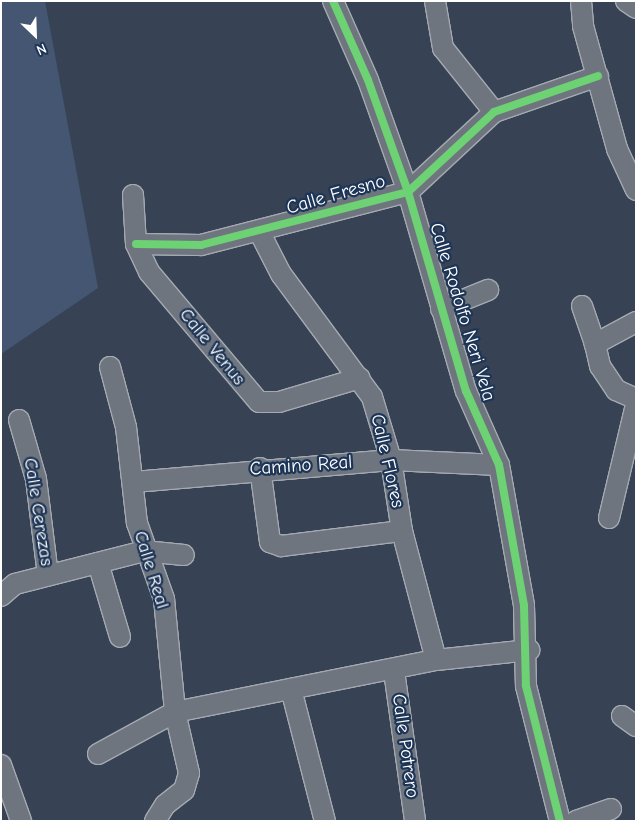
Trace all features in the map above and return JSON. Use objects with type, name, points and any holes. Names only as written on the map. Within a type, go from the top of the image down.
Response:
[{"type":"street","name":"Calle Rodolfo Neri Vela","points":[[333,1],[368,80],[408,192],[466,391],[499,465],[528,650],[526,686],[560,821]]},
{"type":"street","points":[[435,1],[443,48],[494,112]]},
{"type":"street","points":[[581,1],[617,149],[636,190]]},
{"type":"street","points":[[626,1],[636,8]]},
{"type":"street","name":"Calle Fresno","points":[[136,244],[201,245],[260,233],[408,192],[494,112],[598,76]]},
{"type":"street","name":"Calle Venus","points":[[133,196],[136,244],[149,272],[259,402],[279,402],[360,378]]},
{"type":"street","name":"Calle Flores","points":[[260,233],[281,274],[360,378],[372,397],[391,460],[402,531],[436,660]]},
{"type":"street","points":[[441,309],[488,290]]},
{"type":"street","points":[[582,306],[595,344],[600,366],[616,390],[636,399]]},
{"type":"street","points":[[595,344],[636,322]]},
{"type":"street","name":"Calle Real","points":[[110,367],[126,427],[144,552],[164,599],[174,712],[189,773],[184,790],[165,805],[155,821]]},
{"type":"street","points":[[609,518],[636,406]]},
{"type":"street","name":"Calle Cerezas","points":[[19,420],[36,479],[48,575]]},
{"type":"street","name":"Camino Real","points":[[134,482],[260,468],[391,460],[499,465]]},
{"type":"street","points":[[260,468],[270,542],[281,546],[402,531]]},
{"type":"street","points":[[1,596],[15,584],[144,552],[184,555]]},
{"type":"street","points":[[98,563],[120,637]]},
{"type":"street","points":[[98,754],[174,712],[394,671],[436,660],[528,650]]},
{"type":"street","name":"Calle Potrero","points":[[394,671],[415,821]]},
{"type":"street","points":[[291,689],[325,821]]},
{"type":"street","points":[[1,765],[14,820]]},
{"type":"street","points":[[576,821],[611,809]]},
{"type":"shaded area","points":[[1,1],[45,1],[98,288],[1,354]]},
{"type":"cycle path","points":[[333,1],[368,80],[408,192],[466,391],[499,465],[524,606],[526,686],[560,821]]},
{"type":"cycle path","points":[[136,244],[201,245],[408,192],[494,112],[598,76]]}]
